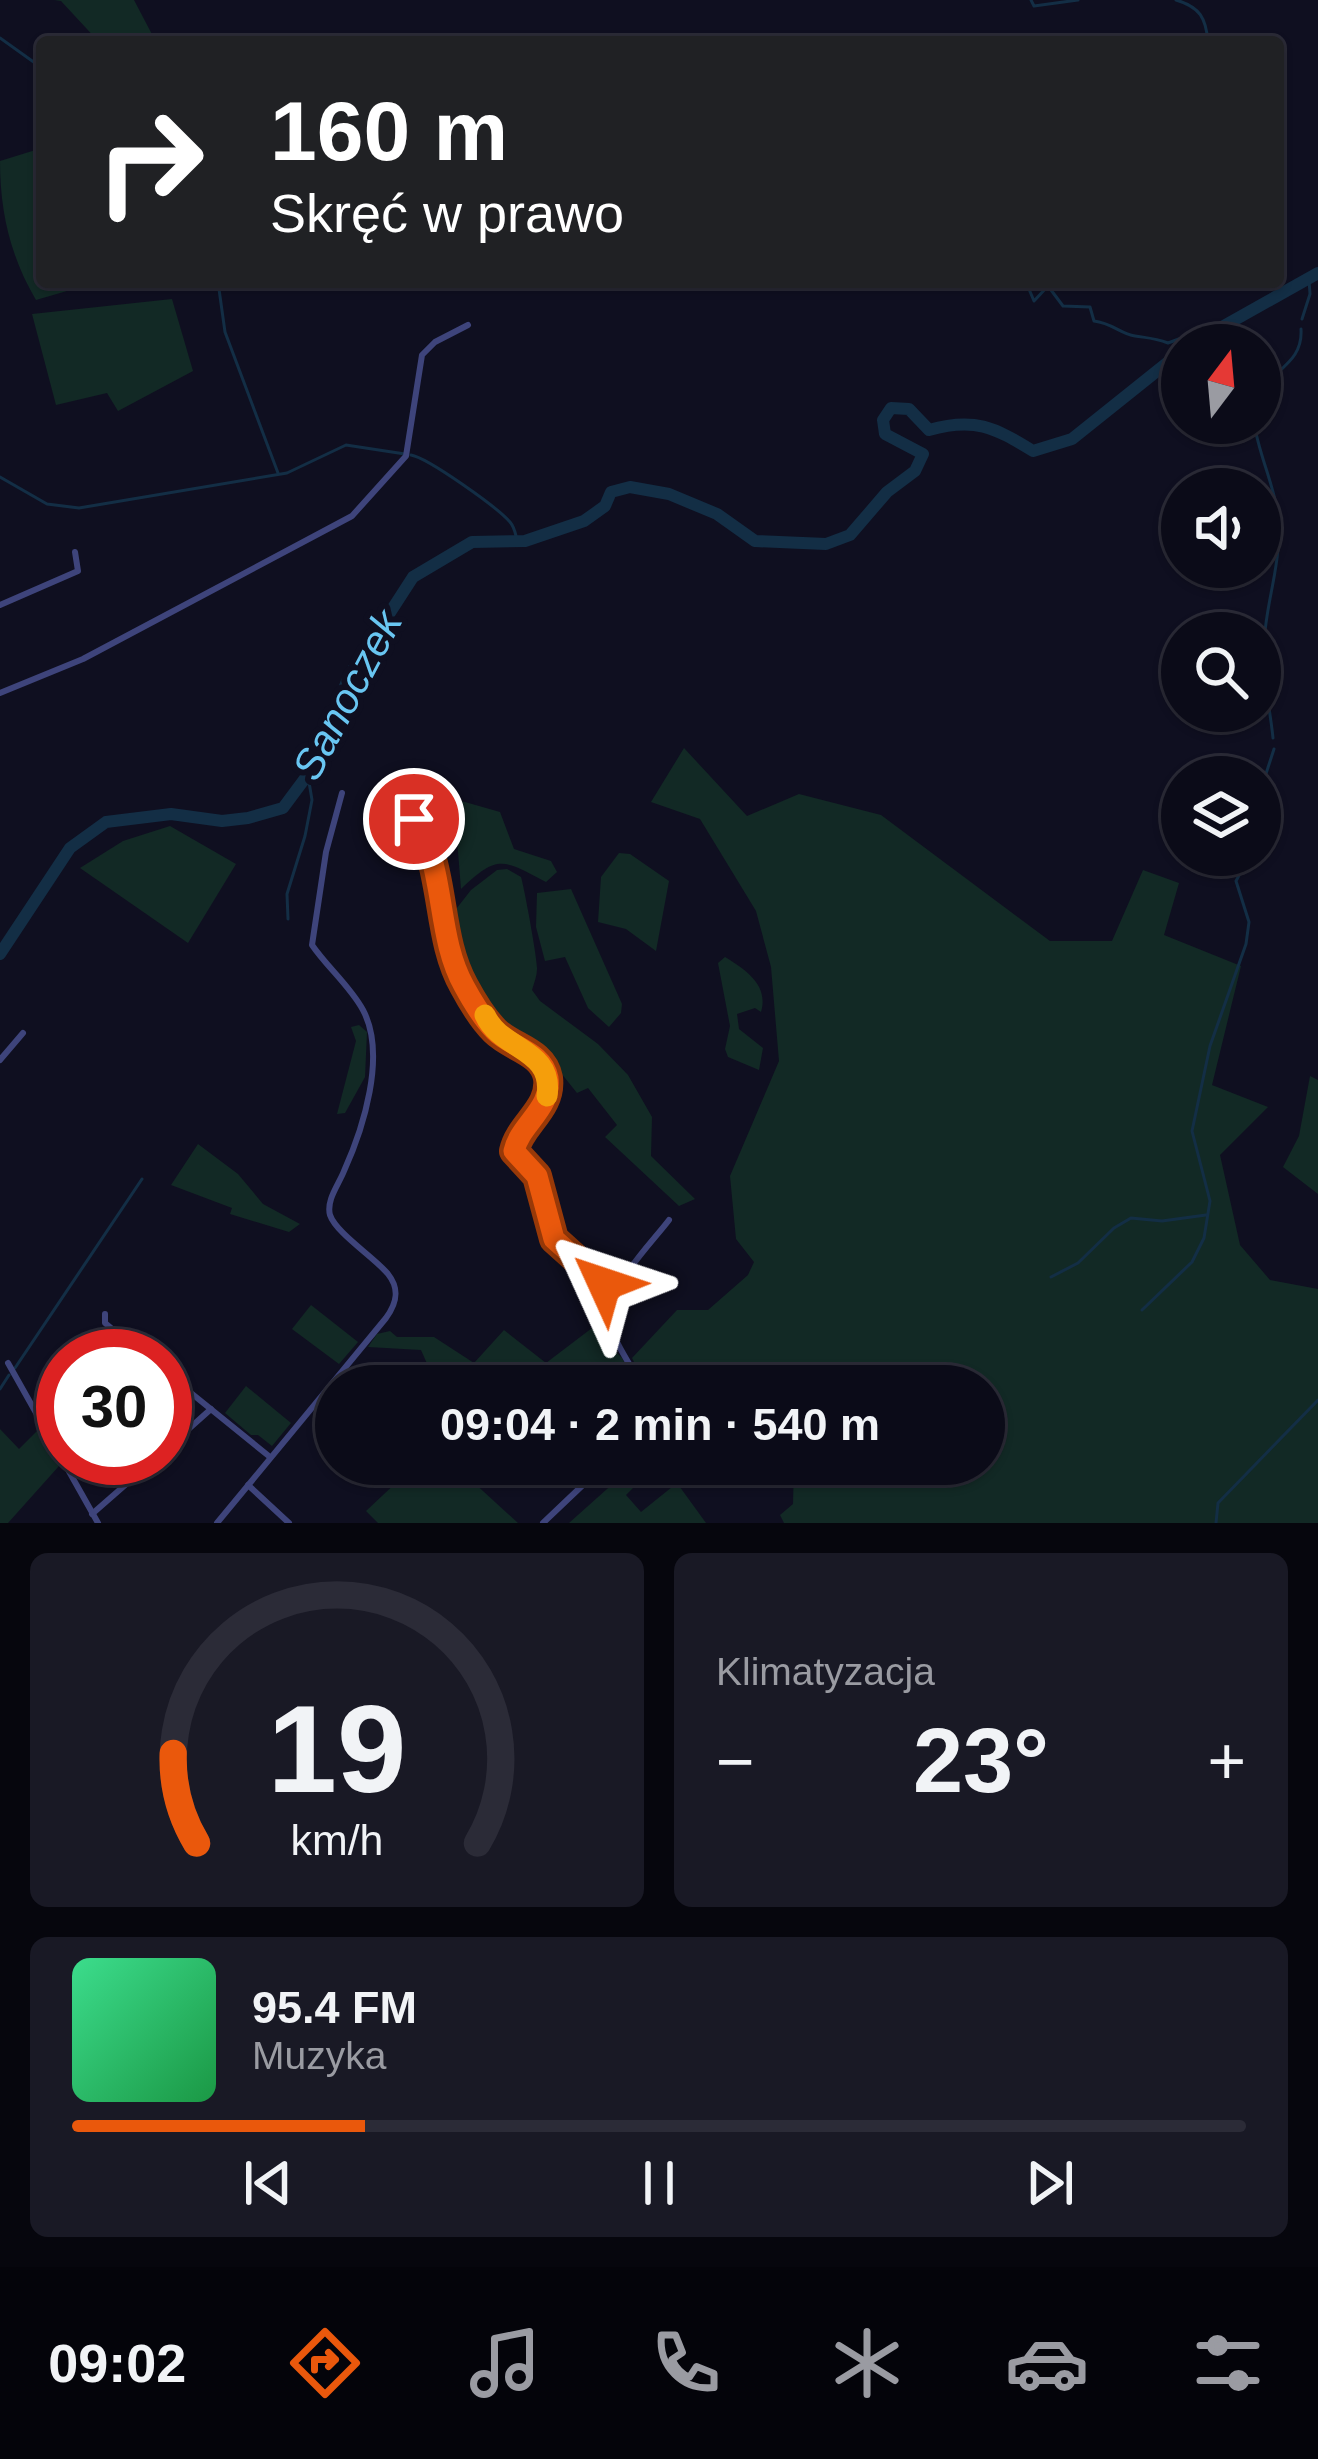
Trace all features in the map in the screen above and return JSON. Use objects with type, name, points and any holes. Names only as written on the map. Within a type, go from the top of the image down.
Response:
[{"type":"street","points":[[0,693],[70,666],[352,516],[406,456],[422,355],[435,342],[467,325]]},
{"type":"street","points":[[0,605],[78,571],[75,552]]},
{"type":"street","points":[[217,1523],[386,1318],[396,1298],[394,1281],[335,1224],[330,1212],[363,1130],[370,1084],[365,1015],[312,945],[326,852],[342,793]]},
{"type":"street","points":[[414,819],[442,893],[446,934],[464,986],[490,1026],[537,1057],[545,1069],[549,1083],[544,1104],[518,1136],[514,1151],[537,1176],[554,1239],[612,1296]]},
{"type":"street","points":[[0,1060],[23,1033]]},
{"type":"street","points":[[630,1365],[609,1323],[612,1296],[669,1220]]},
{"type":"street","points":[[105,1314],[105,1323],[112,1329]]},
{"type":"street","points":[[8,1363],[98,1523]]},
{"type":"street","points":[[192,1394],[270,1457]]},
{"type":"street","points":[[192,1426],[211,1409]]},
{"type":"street","points":[[92,1514],[125,1485]]},
{"type":"street","points":[[248,1485],[290,1523]]},
{"type":"street","points":[[543,1523],[583,1485]]},
{"type":"green space","points":[[54,0],[134,0],[153,36],[93,36],[61,1]]},
{"type":"green space","points":[[36,150],[36,288],[77,288],[36,300],[8,233],[0,161]]},
{"type":"green space","points":[[172,299],[193,371],[118,411],[107,393],[56,405],[32,314]]},
{"type":"green space","points":[[684,748],[747,816],[799,794],[881,815],[1050,941],[1112,941],[1143,870],[1179,883],[1164,935],[1241,966],[1212,1085],[1268,1107],[1220,1155],[1240,1245],[1270,1280],[1318,1289],[1318,1523],[784,1523],[780,1515],[793,1504],[793,1485],[1005,1485],[1005,1365],[636,1365],[632,1358],[677,1310],[708,1310],[748,1275],[754,1262],[736,1239],[730,1176],[779,1061],[771,967],[756,911],[700,819],[651,802]]},
{"type":"green space","points":[[458,800],[500,812],[514,849],[551,861],[557,872],[546,882],[510,865],[493,865],[461,889],[456,827],[445,821]]},
{"type":"green space","points":[[170,826],[236,864],[188,943],[80,868],[123,841]]},
{"type":"green space","points":[[619,853],[630,854],[669,881],[656,951],[626,929],[598,922],[601,877]]},
{"type":"green space","points":[[507,869],[521,877],[525,894],[537,963],[532,990],[628,1075],[652,1117],[651,1156],[695,1199],[679,1206],[605,1137],[617,1125],[588,1088],[577,1093],[549,1058],[507,1038],[493,1022],[450,936],[453,913],[471,890],[497,870]]},
{"type":"green space","points":[[571,889],[622,1004],[609,1027],[588,1008],[565,957],[545,961],[536,927],[537,893]]},
{"type":"green space","points":[[725,957],[748,973],[762,994],[761,1012],[755,1008],[737,1014],[739,1029],[763,1048],[759,1070],[728,1057],[725,1049],[730,1026],[718,963]]},
{"type":"green space","points":[[359,1025],[367,1032],[365,1077],[345,1113],[337,1114],[356,1041],[351,1027]]},
{"type":"green space","points":[[1310,1076],[1318,1080],[1318,1194],[1283,1167],[1299,1136]]},
{"type":"green space","points":[[198,1144],[238,1174],[263,1204],[300,1224],[289,1232],[230,1214],[232,1208],[171,1185]]},
{"type":"green space","points":[[311,1305],[358,1342],[339,1364],[292,1329]]},
{"type":"green space","points":[[592,1328],[626,1365],[428,1365],[421,1350],[368,1347],[377,1334],[390,1331],[397,1337],[434,1337],[474,1363],[504,1330],[546,1363]]},
{"type":"green space","points":[[246,1386],[291,1423],[272,1446],[225,1413]]},
{"type":"green space","points":[[0,1429],[19,1449],[36,1432],[36,1485],[42,1485],[8,1523],[0,1523]]},
{"type":"green space","points":[[394,1485],[476,1485],[518,1523],[378,1523],[366,1511]]},
{"type":"green space","points":[[612,1485],[636,1485],[626,1495],[641,1512],[678,1485],[706,1523],[569,1523]]},
{"type":"waterway","points":[[1031,0],[1034,6],[1078,0]]},
{"type":"waterway","points":[[1176,0],[1200,15],[1207,36]]},
{"type":"waterway","points":[[0,38],[36,64]]},
{"type":"waterway","name":"Sanoczek","points":[[1227,324],[1318,273]]},
{"type":"waterway","points":[[1302,319],[1309,280]]},
{"type":"waterway","points":[[219,288],[225,332],[278,473]]},
{"type":"waterway","points":[[1029,288],[1034,301],[1046,288]]},
{"type":"waterway","points":[[1050,288],[1063,306],[1090,307],[1094,321],[1161,341]]},
{"type":"waterway","points":[[1281,369],[1298,349],[1301,329]]},
{"type":"waterway","name":"Sanoczek","points":[[0,954],[70,848],[106,822],[171,814],[222,821],[283,808],[315,765],[349,676],[413,577],[472,542],[525,541],[584,521],[605,506],[611,492],[630,487],[669,494],[717,514],[755,541],[826,544],[850,535],[887,492],[915,471],[923,454],[885,434],[883,420],[891,408],[909,409],[929,430],[959,424],[983,427],[1033,451],[1072,439],[1161,368]]},
{"type":"waterway","points":[[1258,444],[1278,518],[1264,657],[1273,738]]},
{"type":"waterway","points":[[0,477],[47,504],[79,508],[287,473],[346,445],[405,454]]},
{"type":"waterway","points":[[411,455],[491,506],[512,524],[517,540]]},
{"type":"waterway","points":[[1272,756],[1274,749]]},
{"type":"waterway","points":[[288,919],[287,894],[312,800],[308,776]]},
{"type":"waterway","points":[[1142,1310],[1192,1262],[1204,1238],[1210,1201],[1192,1131],[1210,1046],[1246,944],[1249,922],[1236,881],[1239,876]]},
{"type":"waterway","points":[[15,1368],[142,1179]]},
{"type":"waterway","points":[[1051,1277],[1078,1263],[1131,1218],[1162,1221],[1206,1215]]},
{"type":"waterway","points":[[0,1389],[9,1375]]},
{"type":"waterway","points":[[1216,1523],[1218,1503],[1318,1400]]},
{"type":"slow traffic","points":[[485,1015],[497,1034],[537,1057],[549,1083],[547,1096]]},
{"type":"route","points":[[414,819],[442,893],[446,934],[464,986],[497,1034],[537,1057],[545,1069],[549,1083],[544,1104],[518,1136],[514,1151],[537,1176],[554,1239],[604,1284]]}]
